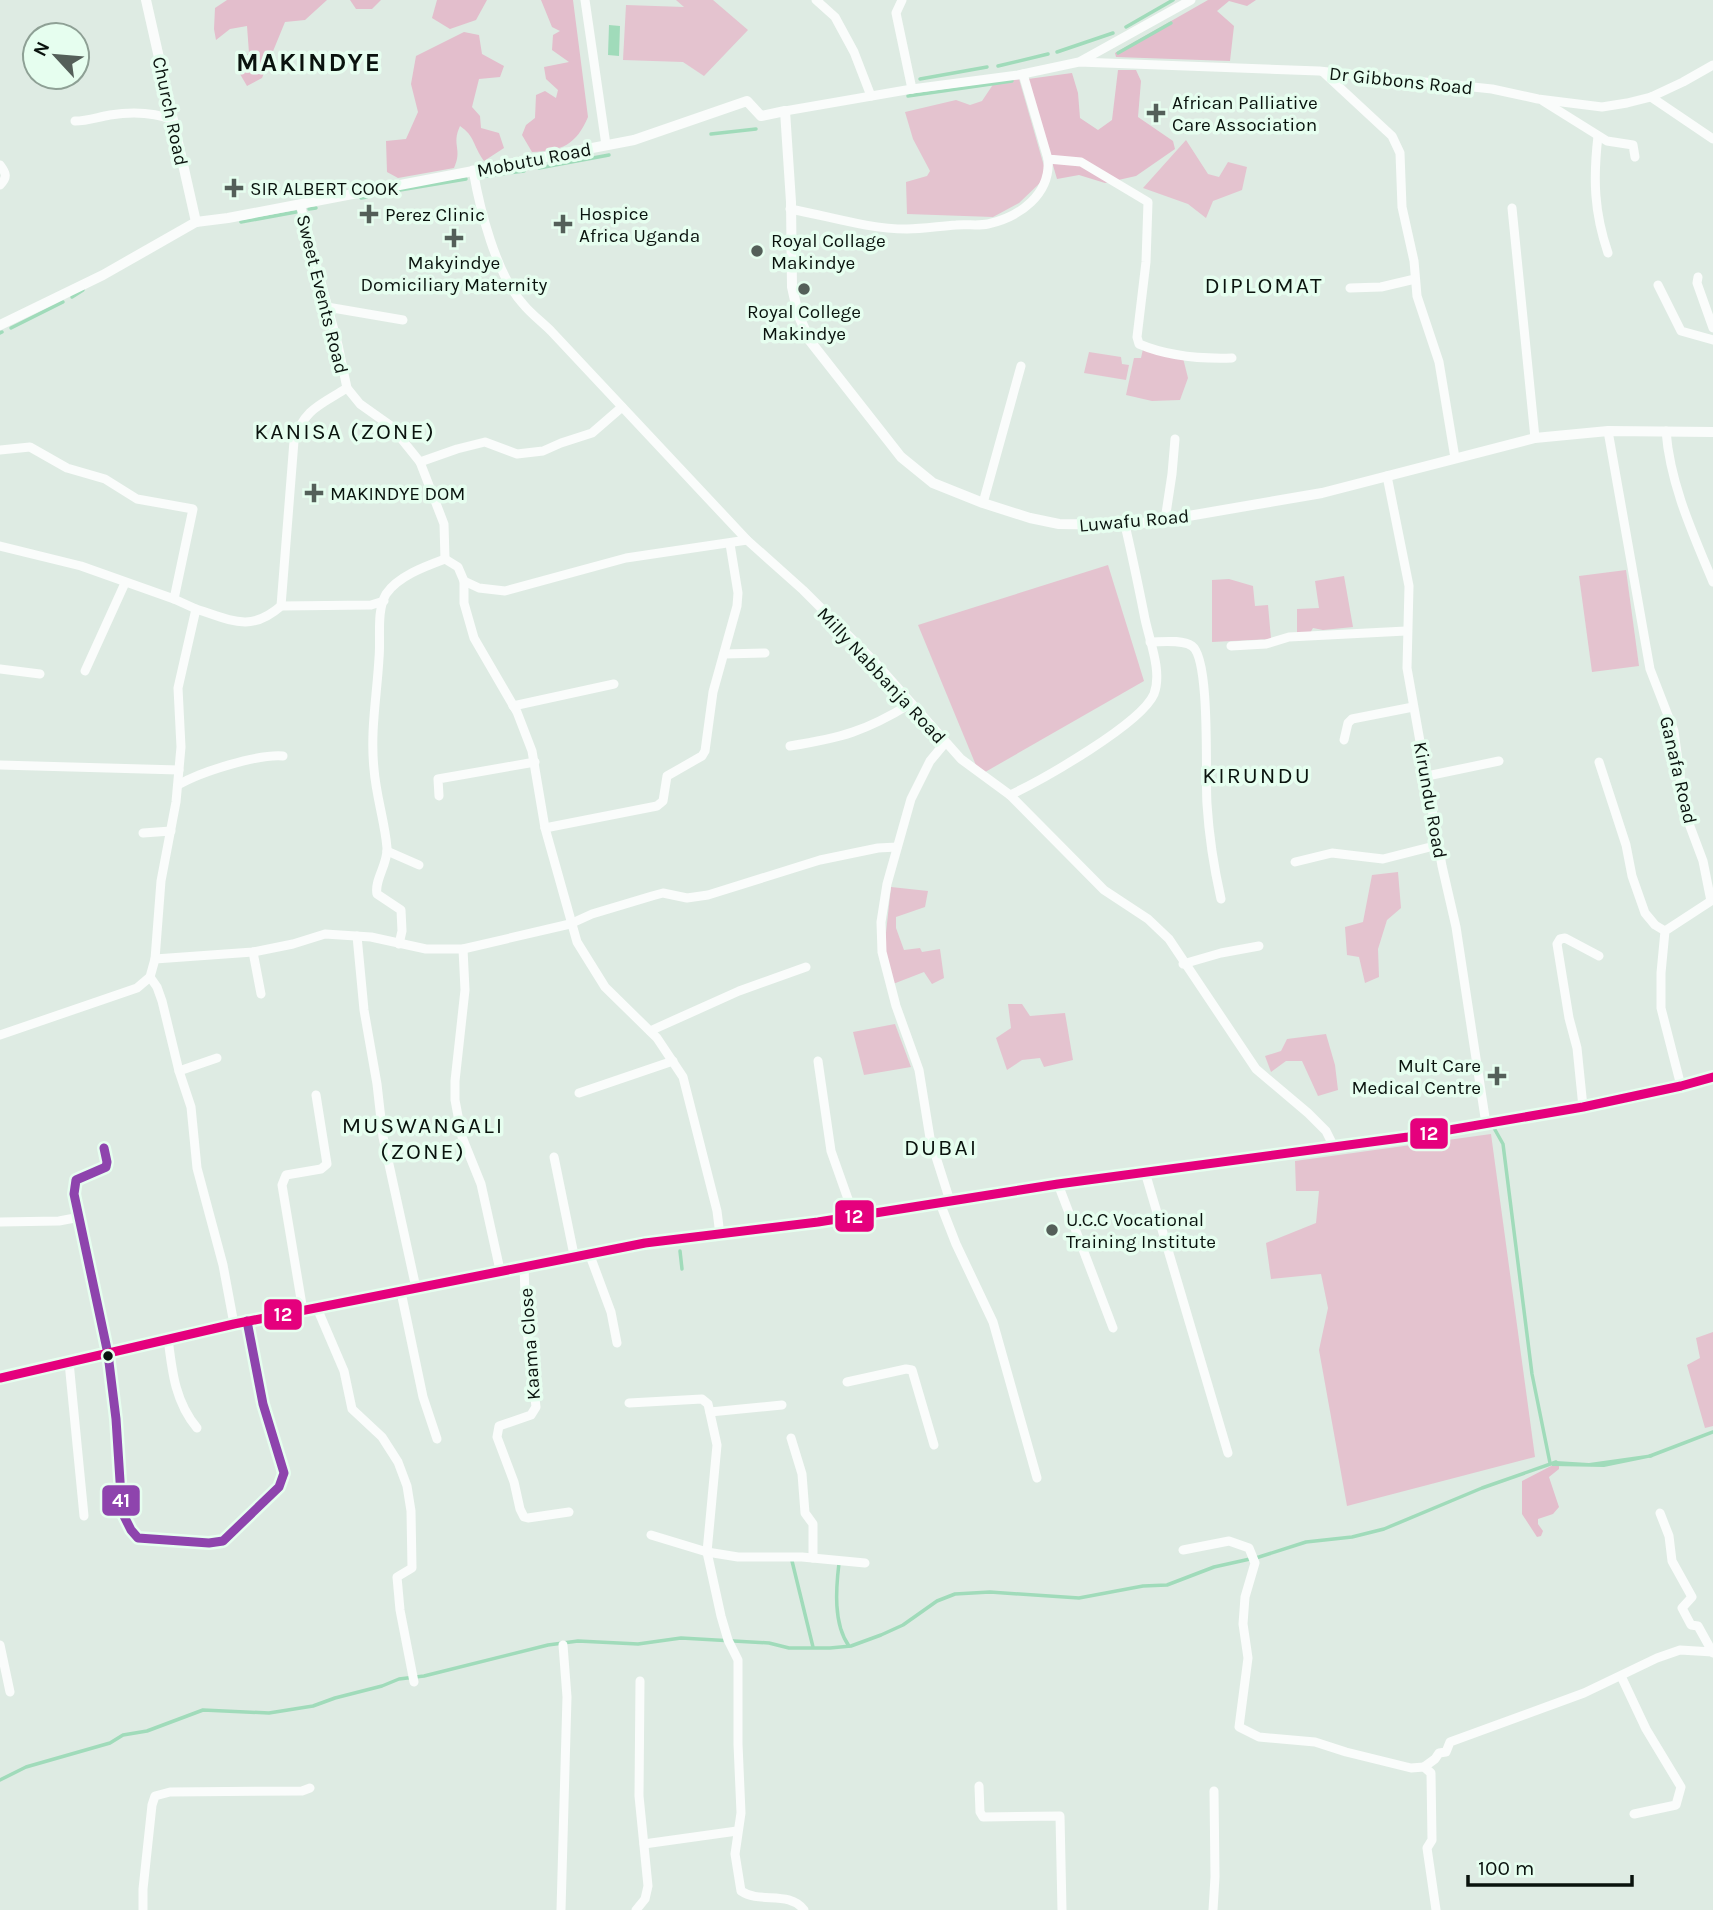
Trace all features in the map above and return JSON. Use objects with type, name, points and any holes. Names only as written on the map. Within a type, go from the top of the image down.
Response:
[{"type":"main road","points":[[0,1378],[168,1338],[575,1255],[656,1241],[855,1216],[1058,1184],[1486,1124],[1583,1107],[1713,1077]]},
{"type":"street","name":"Church Road","points":[[146,0],[196,222]]},
{"type":"street","points":[[585,0],[606,145]]},
{"type":"street","points":[[816,0],[835,17],[854,52],[871,96]]},
{"type":"street","points":[[902,0],[896,12],[912,89]]},
{"type":"street","points":[[1079,62],[1191,0]]},
{"type":"street","name":"Mobutu Road","points":[[0,325],[103,275],[196,222],[635,140],[747,101],[761,116],[912,89],[1023,74],[1079,62]]},
{"type":"street","name":"Dr Gibbons Road","points":[[1079,62],[1323,72],[1492,89],[1538,99],[1602,107],[1651,96],[1684,82],[1713,65]]},
{"type":"street","points":[[1323,72],[1392,136],[1400,153],[1402,207],[1414,261],[1417,296],[1439,362],[1455,458]]},
{"type":"street","points":[[790,209],[907,229],[985,224],[1006,219],[1024,208],[1037,195],[1046,183],[1049,173],[1048,159],[1023,74]]},
{"type":"street","points":[[1651,96],[1713,139]]},
{"type":"street","points":[[1538,99],[1607,141],[1633,145],[1635,157]]},
{"type":"street","name":"Luwafu Road","points":[[785,111],[792,287],[798,314],[810,341],[901,457],[933,483],[983,503],[1059,524],[1125,525],[1322,494],[1535,438],[1608,431],[1713,432]]},
{"type":"street","points":[[75,121],[133,113],[173,120]]},
{"type":"street","points":[[1598,136],[1595,191],[1598,224],[1608,253]]},
{"type":"street","points":[[1048,159],[1081,162],[1148,202],[1146,262],[1137,337],[1139,344],[1180,355],[1232,358]]},
{"type":"street","points":[[0,164],[6,174],[0,185]]},
{"type":"street","name":"Milly Nabbanja Road","points":[[473,170],[476,192],[489,234],[504,273],[522,303],[747,540],[874,661],[961,760],[1010,795],[1104,890],[1157,926],[1169,939],[1183,964],[1256,1069],[1308,1113],[1326,1131],[1334,1147]]},
{"type":"street","name":"Sweet Events Road","points":[[300,204],[347,388],[360,404],[391,426],[420,462],[442,517],[445,559]]},
{"type":"street","points":[[1512,208],[1535,438]]},
{"type":"street","points":[[1698,277],[1697,283],[1713,328]]},
{"type":"street","points":[[1350,288],[1381,287],[1415,279]]},
{"type":"street","points":[[1658,285],[1681,331],[1713,340]]},
{"type":"street","points":[[327,307],[403,320]]},
{"type":"street","points":[[983,503],[1021,366]]},
{"type":"street","points":[[281,606],[294,441],[299,424],[310,411],[347,388]]},
{"type":"street","points":[[420,462],[485,442],[517,454],[543,452],[592,433],[622,407]]},
{"type":"street","name":"Ganafa Road","points":[[1608,431],[1650,669],[1674,731],[1685,813],[1703,861],[1712,901],[1665,931]]},
{"type":"street","points":[[1665,431],[1670,464],[1685,513],[1713,582]]},
{"type":"street","points":[[1165,520],[1175,439]]},
{"type":"street","points":[[0,450],[30,447],[67,468],[109,481],[137,499],[193,509],[174,598]]},
{"type":"street","name":"Kirundu Road","points":[[1387,476],[1409,586],[1407,668],[1438,845],[1456,927],[1486,1124]]},
{"type":"street","points":[[1010,795],[1102,741],[1149,703],[1156,681],[1139,584],[1125,525]]},
{"type":"street","points":[[464,581],[479,588],[505,592],[626,558],[747,540]]},
{"type":"street","points":[[545,828],[657,806],[663,801],[667,776],[697,760],[705,751],[713,691],[737,606],[738,593],[730,544]]},
{"type":"street","points":[[0,546],[81,566],[237,622],[252,623],[267,619],[281,606],[371,605],[384,601]]},
{"type":"street","points":[[399,944],[402,931],[401,909],[377,894],[376,889],[384,869],[387,851],[373,768],[373,711],[384,601],[394,587],[408,576],[445,559],[458,567],[464,581],[464,603],[474,638],[513,706],[535,762],[545,828],[570,924],[583,955],[605,988],[650,1031],[683,1077],[718,1212],[720,1235]]},
{"type":"street","points":[[85,671],[125,583]]},
{"type":"street","points":[[0,1035],[136,988],[150,977],[155,959],[160,885],[178,785],[181,747],[178,688],[196,609]]},
{"type":"street","points":[[1231,646],[1266,644],[1289,638],[1406,631]]},
{"type":"street","points":[[1150,642],[1188,644],[1197,653],[1205,698],[1208,755],[1206,786],[1211,854],[1221,900]]},
{"type":"street","points":[[724,654],[765,653]]},
{"type":"street","points":[[0,669],[40,674]]},
{"type":"street","points":[[513,706],[614,684]]},
{"type":"street","points":[[790,746],[856,733],[910,704]]},
{"type":"street","points":[[1344,740],[1348,723],[1352,719],[1413,707]]},
{"type":"street","points":[[945,743],[930,761],[916,786],[897,847],[883,910],[882,953],[896,1006],[919,1070],[930,1139],[956,1244],[993,1322],[1037,1478]]},
{"type":"street","points":[[178,785],[190,778],[222,768],[271,755],[283,756]]},
{"type":"street","points":[[1427,776],[1499,761]]},
{"type":"street","points":[[439,796],[438,779],[535,762]]},
{"type":"street","points":[[1599,762],[1645,913],[1655,925],[1665,931],[1661,1008],[1681,1086]]},
{"type":"street","points":[[0,765],[179,770]]},
{"type":"street","points":[[143,833],[171,831]]},
{"type":"street","points":[[1295,862],[1332,853],[1383,859],[1438,845]]},
{"type":"street","points":[[155,959],[253,952],[293,944],[317,935],[357,936],[426,949],[463,949],[570,924],[592,914],[663,893],[687,898],[708,895],[820,860],[878,848],[897,847]]},
{"type":"street","points":[[387,851],[419,865]]},
{"type":"street","points":[[357,936],[363,1001],[383,1137],[416,1288]]},
{"type":"street","points":[[1583,1107],[1577,1048],[1568,1011],[1558,944],[1560,939],[1565,938],[1599,956]]},
{"type":"street","points":[[1183,964],[1259,946]]},
{"type":"street","points":[[463,949],[465,990],[455,1100],[462,1137],[481,1184],[500,1270]]},
{"type":"street","points":[[253,952],[261,994]]},
{"type":"street","points":[[650,1031],[739,991],[806,967]]},
{"type":"street","points":[[104,1148],[106,1167],[75,1182],[74,1194],[108,1354],[116,1419],[122,1512],[138,1538],[223,1542],[279,1487],[284,1473],[197,1168],[191,1107],[178,1071],[162,1001],[150,977]]},
{"type":"street","points":[[178,1071],[217,1058]]},
{"type":"street","points":[[579,1093],[673,1061]]},
{"type":"street","points":[[818,1061],[831,1151],[855,1216]]},
{"type":"street","points":[[303,1311],[282,1185],[286,1175],[321,1169],[327,1164],[316,1096]]},
{"type":"street","points":[[554,1157],[575,1255]]},
{"type":"street","points":[[1145,1172],[1228,1453]]},
{"type":"street","points":[[1058,1184],[1113,1328]]},
{"type":"street","points":[[0,1222],[80,1217]]},
{"type":"street","points":[[589,1253],[611,1312],[617,1343]]},
{"type":"street","name":"Kaama Close","points":[[524,1266],[526,1321],[536,1407],[531,1415],[499,1426],[497,1437],[524,1517],[569,1511]]},
{"type":"street","points":[[401,1292],[423,1397],[437,1439]]},
{"type":"street","points":[[317,1308],[344,1371],[352,1409],[382,1437],[398,1462],[407,1486],[411,1511],[412,1568],[397,1577],[400,1610],[414,1682]]},
{"type":"street","points":[[168,1338],[176,1392],[184,1410],[197,1428]]},
{"type":"street","points":[[69,1363],[84,1516]]},
{"type":"street","points":[[847,1382],[912,1370],[934,1445]]},
{"type":"street","points":[[629,1403],[702,1399],[707,1402],[717,1445],[707,1552],[720,1616],[727,1640],[738,1660],[741,1813],[735,1854],[741,1891],[750,1897],[790,1900],[799,1903],[804,1910]]},
{"type":"street","points":[[710,1412],[782,1405]]},
{"type":"street","points":[[791,1438],[802,1474],[805,1513],[813,1524],[813,1558]]},
{"type":"street","points":[[1660,1513],[1669,1536],[1672,1561],[1692,1597],[1682,1608],[1691,1625],[1699,1626],[1713,1653]]},
{"type":"street","points":[[651,1535],[707,1552],[754,1559],[813,1558],[865,1563]]},
{"type":"street","points":[[1183,1550],[1229,1541],[1249,1548],[1255,1563],[1245,1597],[1243,1624],[1248,1657],[1239,1727],[1259,1737],[1315,1742],[1411,1768],[1424,1767],[1439,1753],[1446,1752],[1450,1742],[1584,1693],[1657,1658],[1680,1650],[1713,1653]]},
{"type":"street","points":[[0,1645],[10,1692]]},
{"type":"street","points":[[561,1910],[567,1697],[563,1645]]},
{"type":"street","points":[[1621,1676],[1646,1729],[1681,1787],[1676,1805],[1634,1814]]},
{"type":"street","points":[[636,1910],[647,1894],[639,1796],[639,1681]]},
{"type":"street","points":[[1424,1767],[1431,1773],[1432,1840],[1427,1848],[1436,1910]]},
{"type":"street","points":[[979,1786],[983,1817],[1060,1816],[1062,1910]]},
{"type":"street","points":[[143,1910],[143,1889],[155,1796],[170,1792],[302,1791],[310,1788]]},
{"type":"street","points":[[1213,1910],[1214,1791]]},
{"type":"street","points":[[644,1844],[737,1831]]},
{"type":"shaded area","points":[[227,0],[327,0],[305,20],[285,22],[262,78],[247,86],[240,74],[240,60],[249,53],[247,26],[230,29],[216,40],[215,8]]},
{"type":"shaded area","points":[[350,0],[381,0],[372,9],[356,9]]},
{"type":"shaded area","points":[[437,0],[487,0],[476,20],[450,29],[432,18]]},
{"type":"shaded area","points":[[541,0],[573,0],[588,117],[578,134],[567,145],[532,152],[522,135],[526,125],[535,118],[536,95],[545,91],[556,98],[558,90],[546,79],[544,67],[569,62],[552,50],[553,35],[560,31],[552,27]]},
{"type":"shaded area","points":[[676,0],[713,0],[748,30],[704,76],[683,62],[623,60],[626,5],[684,7]]},
{"type":"shaded area","points":[[1208,0],[1256,0],[1247,6],[1229,1],[1217,11],[1234,26],[1230,61],[1116,57],[1115,53]]},
{"type":"shaded area","points":[[609,25],[620,26],[619,56],[608,55]]},
{"type":"shaded area","points":[[464,32],[479,35],[482,54],[504,66],[500,77],[479,79],[472,107],[480,116],[481,128],[499,133],[504,148],[484,161],[471,138],[460,126],[454,168],[398,178],[387,172],[386,141],[406,139],[418,112],[411,84],[416,56]]},
{"type":"shaded area","points":[[1118,70],[1136,70],[1141,81],[1138,117],[1173,141],[1175,149],[1136,176],[1105,183],[1079,175],[1057,179],[1028,79],[1072,73],[1078,93],[1080,118],[1098,130],[1112,120]]},
{"type":"shaded area","points":[[1019,79],[1044,166],[1042,181],[1019,203],[993,217],[907,214],[906,182],[927,176],[930,171],[913,139],[905,112],[956,100],[970,105],[982,101],[994,83]]},
{"type":"shaded area","points":[[1186,140],[1208,174],[1219,177],[1228,162],[1247,167],[1242,190],[1213,201],[1206,218],[1188,204],[1143,188]]},
{"type":"shaded area","points":[[1143,349],[1183,358],[1188,378],[1180,400],[1152,401],[1126,395],[1134,358],[1141,358]]},
{"type":"shaded area","points":[[1089,352],[1121,357],[1122,364],[1129,365],[1126,380],[1084,373]]},
{"type":"shaded area","points":[[1108,565],[1144,681],[980,775],[918,625]]},
{"type":"shaded area","points":[[1626,570],[1639,666],[1592,672],[1579,576]]},
{"type":"shaded area","points":[[1344,576],[1353,627],[1323,630],[1313,628],[1310,633],[1297,633],[1297,609],[1319,608],[1315,581]]},
{"type":"shaded area","points":[[1229,579],[1253,586],[1255,606],[1268,605],[1271,639],[1212,642],[1212,580]]},
{"type":"shaded area","points":[[1398,872],[1401,908],[1387,920],[1378,949],[1379,977],[1365,983],[1359,957],[1347,955],[1345,927],[1363,922],[1372,875]]},
{"type":"shaded area","points":[[891,887],[928,891],[925,907],[896,917],[896,928],[904,950],[920,948],[922,952],[940,949],[944,978],[932,984],[924,972],[893,984],[884,951]]},
{"type":"shaded area","points":[[1008,1004],[1022,1004],[1030,1016],[1065,1013],[1073,1060],[1044,1067],[1040,1058],[1022,1060],[1007,1070],[996,1038],[1011,1028]]},
{"type":"shaded area","points":[[895,1024],[911,1067],[864,1075],[853,1032]]},
{"type":"shaded area","points":[[1326,1034],[1335,1065],[1338,1090],[1318,1096],[1302,1061],[1286,1061],[1271,1072],[1265,1056],[1281,1051],[1287,1039]]},
{"type":"shaded area","points":[[1491,1134],[1535,1457],[1347,1506],[1319,1350],[1328,1308],[1321,1274],[1271,1279],[1266,1243],[1316,1223],[1319,1191],[1296,1191],[1295,1161]]},
{"type":"shaded area","points":[[1713,1332],[1713,1426],[1705,1428],[1687,1365],[1700,1358],[1696,1338]]},
{"type":"shaded area","points":[[1653,1454],[1653,1457],[1604,1467],[1552,1466],[1551,1463],[1589,1463]]},
{"type":"shaded area","points":[[1553,1465],[1559,1466],[1549,1477],[1559,1507],[1553,1514],[1538,1519],[1543,1531],[1541,1536],[1537,1537],[1522,1514],[1522,1481]]},
{"type":"waterway","points":[[1126,27],[1173,0]]},
{"type":"waterway","points":[[1118,53],[1171,23]]},
{"type":"waterway","points":[[1057,52],[1113,33]]},
{"type":"waterway","points":[[998,66],[1048,54]]},
{"type":"waterway","points":[[920,79],[987,67]]},
{"type":"waterway","points":[[908,96],[1012,81]]},
{"type":"waterway","points":[[711,134],[756,129]]},
{"type":"waterway","points":[[539,168],[609,155]]},
{"type":"waterway","points":[[486,176],[524,171]]},
{"type":"waterway","points":[[400,190],[466,179]]},
{"type":"waterway","points":[[385,194],[390,193]]},
{"type":"waterway","points":[[361,198],[367,197]]},
{"type":"waterway","points":[[309,209],[316,208]]},
{"type":"waterway","points":[[241,222],[296,212]]},
{"type":"waterway","points":[[72,297],[83,290]]},
{"type":"waterway","points":[[11,328],[63,302]]},
{"type":"waterway","points":[[1494,1128],[1503,1144],[1532,1374],[1550,1463]]},
{"type":"waterway","points":[[680,1251],[682,1269]]},
{"type":"waterway","points":[[1650,1456],[1713,1432]]},
{"type":"waterway","points":[[0,1780],[26,1767],[110,1743],[123,1735],[147,1731],[203,1710],[269,1713],[313,1706],[399,1679],[424,1676],[548,1645],[578,1641],[638,1644],[681,1638],[769,1643],[789,1648],[851,1646],[903,1625],[937,1601],[955,1594],[990,1592],[1079,1598],[1143,1586],[1167,1585],[1214,1567],[1259,1557],[1306,1542],[1352,1537],[1384,1529],[1482,1488],[1556,1462]]},
{"type":"waterway","points":[[792,1561],[813,1647]]},
{"type":"waterway","points":[[839,1563],[838,1617],[849,1646]]},
{"type":"transit line","name":"12","points":[[0,1378],[234,1324],[645,1243],[818,1222],[1058,1184],[1408,1137],[1583,1107],[1713,1077]]},
{"type":"transit line","name":"41","points":[[104,1148],[106,1167],[76,1180],[74,1194],[108,1354],[116,1419],[122,1512],[138,1538],[209,1543],[223,1541],[279,1487],[284,1473],[263,1404],[247,1321]]},
{"type":"place","name":"African Palliative Care Association","points":[[1156,113]]},
{"type":"place","name":"SIR ALBERT COOK","points":[[234,188]]},
{"type":"place","name":"Perez Clinic","points":[[369,214]]},
{"type":"place","name":"Hospice Africa Uganda","points":[[563,224]]},
{"type":"place","name":"Makyindye Domiciliary Maternity","points":[[454,238]]},
{"type":"place","name":"Royal Collage Makindye","points":[[757,251]]},
{"type":"place","name":"Royal College Makindye","points":[[804,289]]},
{"type":"place","name":"MAKINDYE DOM","points":[[314,493]]},
{"type":"place","name":"Mult Care Medical Centre","points":[[1497,1076]]},
{"type":"place","name":"U.C.C Vocational Training Institute","points":[[1052,1230]]},
{"type":"district","name":"MAKINDYE","points":[[309,62]]},
{"type":"district","name":"DIPLOMAT","points":[[1264,285]]},
{"type":"district","name":"KANISA (ZONE)","points":[[345,431]]},
{"type":"district","name":"KIRUNDU","points":[[1257,775]]},
{"type":"district","name":"MUSWANGALI (ZONE)","points":[[423,1138]]},
{"type":"district","name":"DUBAI","points":[[941,1147]]}]
